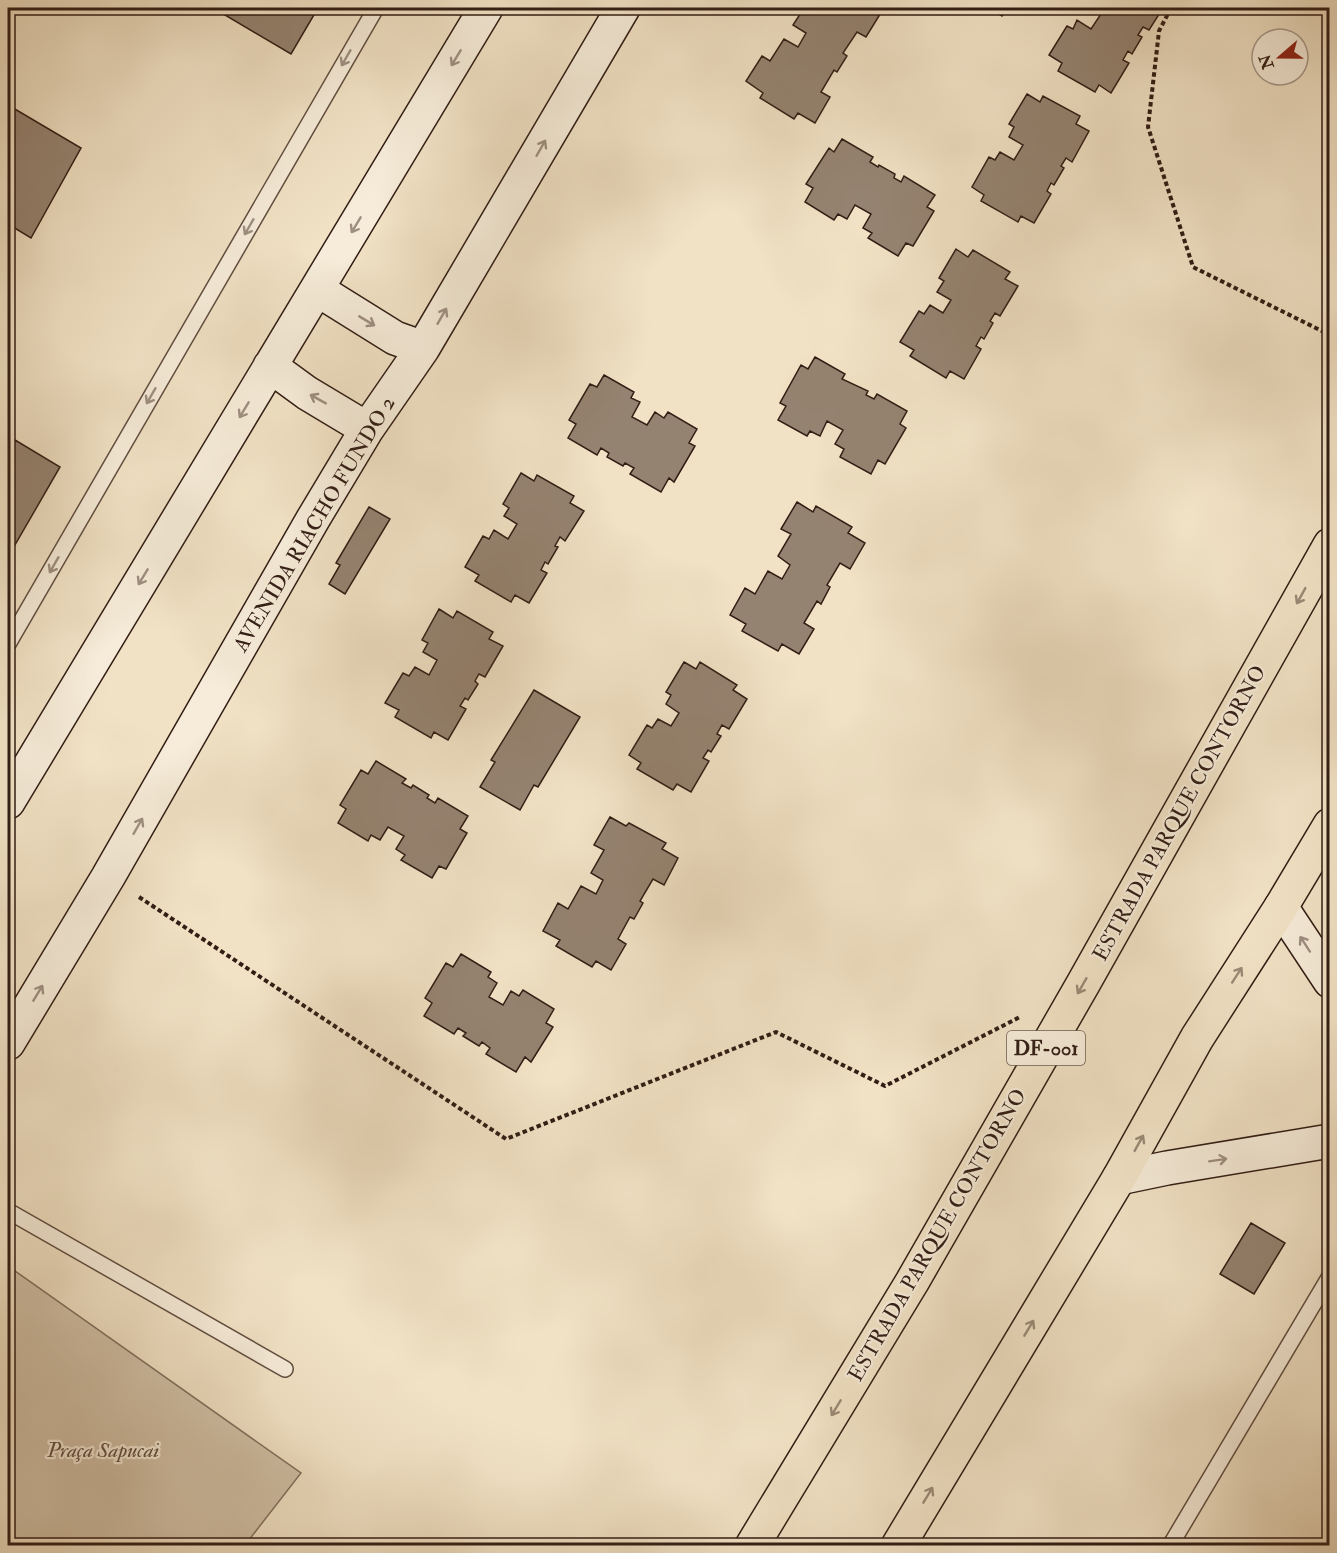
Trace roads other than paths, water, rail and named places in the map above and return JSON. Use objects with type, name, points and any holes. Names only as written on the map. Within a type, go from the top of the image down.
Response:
[{"type":"highway","name":"ESTRADA PARQUE CONTORNO","points":[[752,1545],[912,1282],[1083,984],[1329,545]]},
{"type":"highway","points":[[898,1545],[1119,1178],[1197,1038],[1281,907],[1329,825]]},
{"type":"street","points":[[8,802],[486,8]]},
{"type":"street","name":"AVENIDA RIACHO FUNDO 2","points":[[8,1043],[108,877],[313,519],[368,429],[423,348],[623,8]]},
{"type":"street","points":[[318,290],[395,338],[423,348]]},
{"type":"street","points":[[270,366],[307,393],[368,429]]},
{"type":"street","points":[[1281,907],[1329,981]]},
{"type":"street","points":[[1119,1178],[1329,1141]]},
{"type":"lane","points":[[8,643],[376,8]]},
{"type":"lane","points":[[8,1211],[285,1369]]},
{"type":"lane","points":[[1170,1545],[1329,1276]]},
{"type":"park label","name":"Praça Sapucai","points":[[103,1450]]}]
